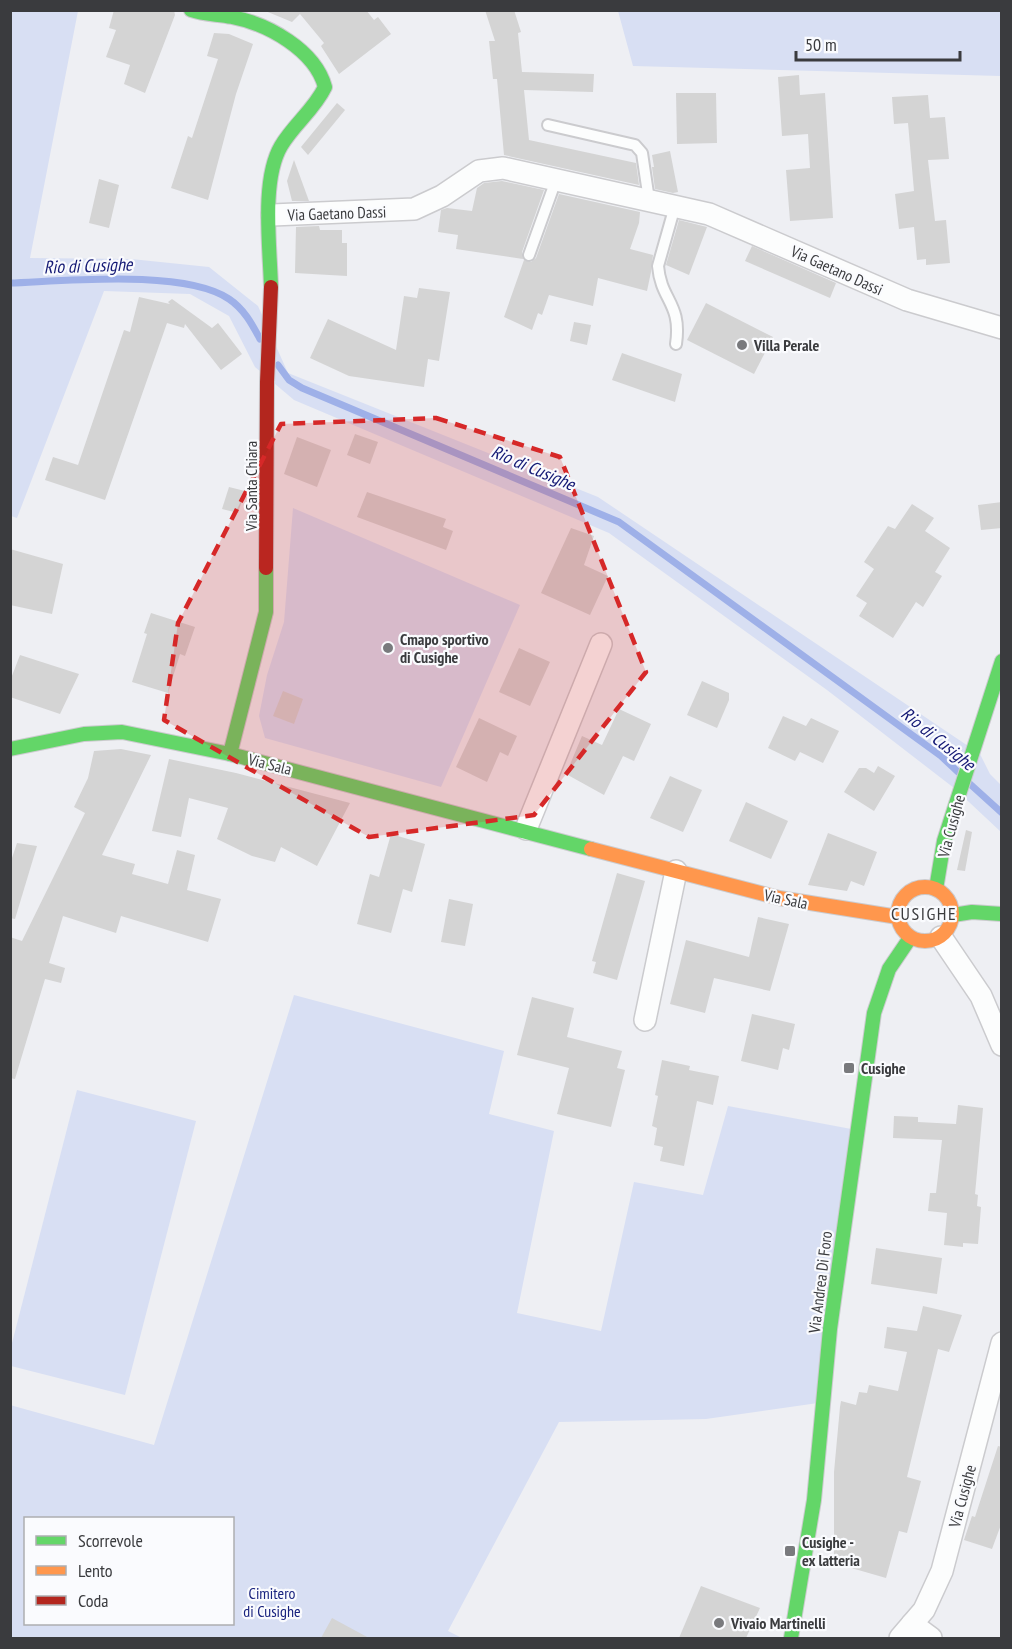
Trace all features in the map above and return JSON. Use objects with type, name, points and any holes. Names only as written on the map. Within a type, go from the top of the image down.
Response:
[{"type":"street","name":"Via Gaetano Dassi","points":[[191,10],[206,15],[233,17],[279,35],[304,52],[324,81],[322,97],[292,129],[275,158],[270,178],[272,215],[414,209],[442,196],[485,168],[503,168],[709,214],[907,300],[1002,328]]},
{"type":"street","name":"Via Santa Chiara","points":[[230,753],[257,656],[266,612],[267,382],[271,324],[272,215]]},
{"type":"street","points":[[526,830],[601,644]]},
{"type":"street","name":"Via Cusighe","points":[[936,889],[944,841],[1002,661]]},
{"type":"street","name":"Via Sala","points":[[10,749],[84,734],[122,732],[230,753],[778,898],[898,917]]},
{"type":"street","points":[[645,1020],[676,871]]},
{"type":"street","points":[[918,888],[936,889],[948,900],[952,915],[951,923],[941,937],[926,942],[910,938],[904,932],[898,917],[902,899],[909,892],[918,888]]},
{"type":"street","points":[[952,915],[972,912],[1002,914]]},
{"type":"street","points":[[941,937],[981,996],[1002,1045]]},
{"type":"street","name":"Via Andrea Di Foro","points":[[791,1638],[814,1500],[831,1329],[874,1013],[889,969],[910,938]]},
{"type":"street","name":"Via Cusighe","points":[[906,1631],[924,1610],[942,1571],[1002,1343]]},
{"type":"street","points":[[906,1631],[931,1638]]},
{"type":"lane","points":[[548,125],[635,145],[642,153],[648,200]]},
{"type":"lane","points":[[529,255],[556,180]]},
{"type":"lane","points":[[675,206],[658,266],[659,277],[677,315],[679,325],[676,344]]},
{"type":"highlighted area","points":[[436,418],[560,457],[646,672],[534,815],[369,837],[164,720],[178,623],[281,424]]},
{"type":"green space","points":[[10,11],[78,11],[30,258],[131,259],[209,267],[258,306],[288,373],[598,497],[980,754],[990,774],[1001,785],[1001,832],[954,788],[827,690],[609,533],[294,400],[255,367],[229,316],[190,294],[104,291],[17,518],[11,516]]},
{"type":"green space","points":[[618,11],[1001,11],[1001,76],[633,66]]},
{"type":"green space","name":"Cmapo sportivo di Cusighe","points":[[293,508],[520,605],[441,787],[265,738],[259,716],[267,675],[284,622]]},
{"type":"green space","name":"Cimitero di Cusighe","points":[[294,995],[504,1051],[489,1114],[554,1131],[517,1313],[601,1331],[634,1182],[703,1195],[728,1106],[862,1131],[818,1403],[706,1419],[559,1422],[448,1631],[462,1638],[11,1638],[10,1405],[154,1445]]},
{"type":"green space","points":[[77,1090],[196,1121],[125,1395],[11,1366],[11,1347]]},
{"type":"building","points":[[114,10],[174,10],[175,15],[145,93],[124,84],[130,65],[106,57],[116,30],[109,28]]},
{"type":"building","points":[[263,10],[366,10],[374,20],[378,17],[391,34],[339,74],[321,46],[324,43],[300,14],[292,22]]},
{"type":"building","points":[[485,10],[514,10],[521,32],[518,33],[522,72],[594,74],[593,92],[524,90],[529,140],[636,163],[639,185],[504,155],[497,79],[493,79],[489,41],[495,41]]},
{"type":"building","points":[[214,33],[229,34],[253,44],[236,94],[208,200],[171,188],[188,136],[192,138],[218,59],[207,56]]},
{"type":"building","points":[[799,75],[800,95],[825,93],[833,218],[790,221],[786,170],[810,168],[808,134],[782,136],[778,77]]},
{"type":"building","points":[[676,93],[716,93],[717,143],[677,144]]},
{"type":"building","points":[[928,95],[930,118],[945,117],[949,159],[928,160],[935,221],[946,220],[950,263],[926,265],[926,259],[917,260],[914,227],[899,229],[895,194],[914,191],[908,123],[894,124],[892,97]]},
{"type":"building","points":[[337,103],[345,110],[308,155],[301,147]]},
{"type":"building","points":[[670,151],[678,192],[673,193],[655,189],[652,167],[654,167],[652,155]]},
{"type":"building","points":[[294,160],[309,201],[292,201],[287,181]]},
{"type":"building","points":[[99,179],[119,185],[109,228],[89,223]]},
{"type":"building","points":[[502,181],[544,190],[522,252],[523,259],[456,249],[458,235],[438,232],[441,210],[447,208],[472,211],[477,188],[484,183]]},
{"type":"building","points":[[559,194],[640,212],[639,223],[630,249],[653,255],[651,272],[647,291],[598,278],[593,306],[549,295],[542,315],[538,313],[532,330],[504,317],[524,260],[531,262],[536,258]]},
{"type":"building","points":[[679,220],[707,227],[689,275],[666,265]]},
{"type":"building","points":[[319,226],[320,230],[342,230],[342,243],[347,243],[347,276],[295,273],[296,227]]},
{"type":"building","points":[[752,246],[836,283],[830,298],[745,261]]},
{"type":"building","points":[[419,288],[450,292],[439,361],[428,359],[424,387],[349,376],[310,358],[328,319],[396,350],[404,296],[417,298]]},
{"type":"building","points":[[139,297],[170,304],[168,302],[172,299],[212,328],[218,323],[242,354],[221,370],[185,324],[184,328],[167,323],[105,500],[45,480],[53,457],[78,465],[124,330],[130,332]]},
{"type":"building","name":"Villa Perale","points":[[706,303],[773,337],[754,374],[687,340]]},
{"type":"building","points":[[574,322],[591,325],[587,345],[570,341]]},
{"type":"building","points":[[622,353],[682,374],[675,402],[612,380]]},
{"type":"building","points":[[355,434],[378,442],[370,464],[347,455]]},
{"type":"building","points":[[297,437],[331,450],[317,487],[284,474]]},
{"type":"building","points":[[229,487],[245,491],[238,513],[222,509]]},
{"type":"building","points":[[367,492],[446,519],[443,527],[453,531],[446,550],[357,517]]},
{"type":"building","points":[[1002,502],[1002,528],[981,530],[978,505]]},
{"type":"building","points":[[912,504],[934,518],[925,531],[950,548],[935,572],[942,576],[923,607],[916,602],[893,638],[859,616],[867,603],[856,596],[874,569],[864,562],[888,526],[895,529]]},
{"type":"building","points":[[571,528],[594,536],[584,565],[608,576],[590,615],[541,593]]},
{"type":"building","points":[[10,549],[63,564],[52,614],[10,605]]},
{"type":"building","points":[[151,613],[195,627],[185,656],[180,654],[168,693],[132,682]]},
{"type":"building","points":[[519,648],[550,662],[530,706],[499,692]]},
{"type":"building","points":[[20,655],[79,674],[60,714],[10,697],[10,681]]},
{"type":"building","points":[[702,681],[729,693],[729,700],[717,728],[687,715]]},
{"type":"building","points":[[283,691],[303,699],[294,724],[273,716]]},
{"type":"building","points":[[619,709],[651,724],[634,761],[623,756],[604,795],[566,774],[582,736],[602,745]]},
{"type":"building","points":[[783,716],[806,726],[811,718],[839,731],[823,763],[800,752],[795,761],[768,748]]},
{"type":"building","points":[[479,718],[517,736],[508,756],[500,752],[487,782],[456,767]]},
{"type":"building","points":[[121,749],[151,755],[102,855],[135,864],[132,874],[168,884],[177,850],[195,855],[187,890],[221,899],[208,942],[121,916],[116,933],[63,916],[49,963],[65,968],[61,983],[45,979],[15,1079],[10,1078],[10,937],[22,941],[85,813],[74,807],[88,778],[94,751]]},
{"type":"building","points":[[169,759],[236,773],[350,803],[317,866],[281,847],[275,862],[252,856],[217,839],[228,808],[189,798],[181,837],[152,831]]},
{"type":"building","points":[[878,766],[895,776],[874,811],[844,792],[859,768],[866,768],[874,773]]},
{"type":"building","points":[[670,776],[702,790],[683,832],[650,818]]},
{"type":"building","points":[[746,802],[788,821],[771,859],[729,841]]},
{"type":"building","points":[[966,830],[972,832],[965,871],[957,870]]},
{"type":"building","points":[[828,833],[877,852],[864,886],[851,881],[847,891],[808,885]]},
{"type":"building","points":[[391,834],[425,844],[412,892],[403,889],[391,933],[357,924],[370,874],[379,877]]},
{"type":"building","points":[[17,843],[37,846],[15,919],[10,918],[10,864]]},
{"type":"building","points":[[617,873],[645,881],[617,980],[593,973],[596,962],[592,961]]},
{"type":"building","points":[[449,899],[473,904],[465,946],[441,942]]},
{"type":"building","points":[[758,917],[789,924],[770,991],[714,978],[705,1013],[670,1004],[686,940],[749,957]]},
{"type":"building","points":[[532,997],[574,1008],[567,1037],[622,1051],[617,1068],[625,1070],[611,1127],[557,1114],[569,1068],[517,1055]]},
{"type":"building","points":[[752,1014],[795,1024],[789,1050],[783,1048],[778,1070],[741,1061]]},
{"type":"building","points":[[662,1060],[690,1066],[689,1070],[719,1076],[713,1105],[697,1101],[684,1166],[660,1161],[663,1147],[654,1145],[657,1128],[652,1126]]},
{"type":"building","points":[[958,1105],[983,1108],[975,1194],[978,1195],[977,1206],[981,1207],[978,1244],[963,1243],[963,1247],[944,1245],[947,1213],[928,1211],[930,1193],[936,1193],[942,1140],[893,1138],[894,1116],[918,1117],[918,1122],[956,1124]]},
{"type":"building","points":[[876,1248],[942,1258],[937,1294],[871,1284]]},
{"type":"building","points":[[923,1306],[962,1315],[949,1352],[938,1349],[907,1477],[921,1481],[907,1533],[899,1531],[886,1578],[834,1563],[834,1472],[840,1407],[841,1401],[856,1405],[859,1392],[867,1393],[869,1385],[898,1391],[907,1352],[884,1348],[887,1327],[917,1331]]},
{"type":"building","points":[[998,1446],[1002,1447],[1002,1522],[992,1549],[964,1540],[972,1516],[975,1517]]},
{"type":"building","name":"Vivaio Martinelli","points":[[701,1586],[760,1608],[746,1638],[679,1638]]},
{"type":"building","points":[[332,1618],[369,1638],[321,1638]]},
{"type":"waterway","name":"Rio di Cusighe","points":[[10,283],[124,279],[184,284],[209,290],[229,299],[251,322],[260,339]]},
{"type":"waterway","name":"Rio di Cusighe","points":[[278,365],[289,380],[302,388],[619,522],[941,756],[958,772]]},
{"type":"waterway","name":"Rio di Cusighe","points":[[970,784],[1002,813]]},
{"type":"traffic: fast","points":[[191,10],[246,20],[275,32],[301,50],[320,74],[325,87],[286,138],[275,160],[268,214],[271,287]]},
{"type":"traffic: fast","points":[[230,754],[266,612],[266,568]]},
{"type":"traffic: fast","points":[[936,889],[944,841],[1002,661]]},
{"type":"traffic: fast","points":[[10,749],[84,734],[122,732],[230,754],[591,849]]},
{"type":"traffic: fast","points":[[953,915],[972,912],[1002,914]]},
{"type":"traffic: fast","points":[[791,1638],[814,1500],[830,1329],[874,1013],[889,969],[910,938]]},
{"type":"traffic: slow","points":[[591,849],[779,898],[898,917]]},
{"type":"traffic: slow","points":[[920,887],[930,887],[940,891],[948,899],[952,914],[948,929],[940,937],[930,941],[920,941],[910,937],[902,929],[898,919],[898,909],[902,899],[910,891],[920,887]]},
{"type":"traffic: jam","points":[[266,568],[267,382],[271,287]]},
{"type":"place","name":"Villa Perale","points":[[742,345]]},
{"type":"place","name":"Cmapo sportivo di Cusighe","points":[[388,648]]},
{"type":"place","name":"Cusighe","points":[[849,1068]]},
{"type":"place","name":"Cusighe - ex latteria","points":[[790,1551]]},
{"type":"place","name":"Vivaio Martinelli","points":[[719,1623]]},
{"type":"district","name":"CUSIGHE","points":[[924,914]]}]
